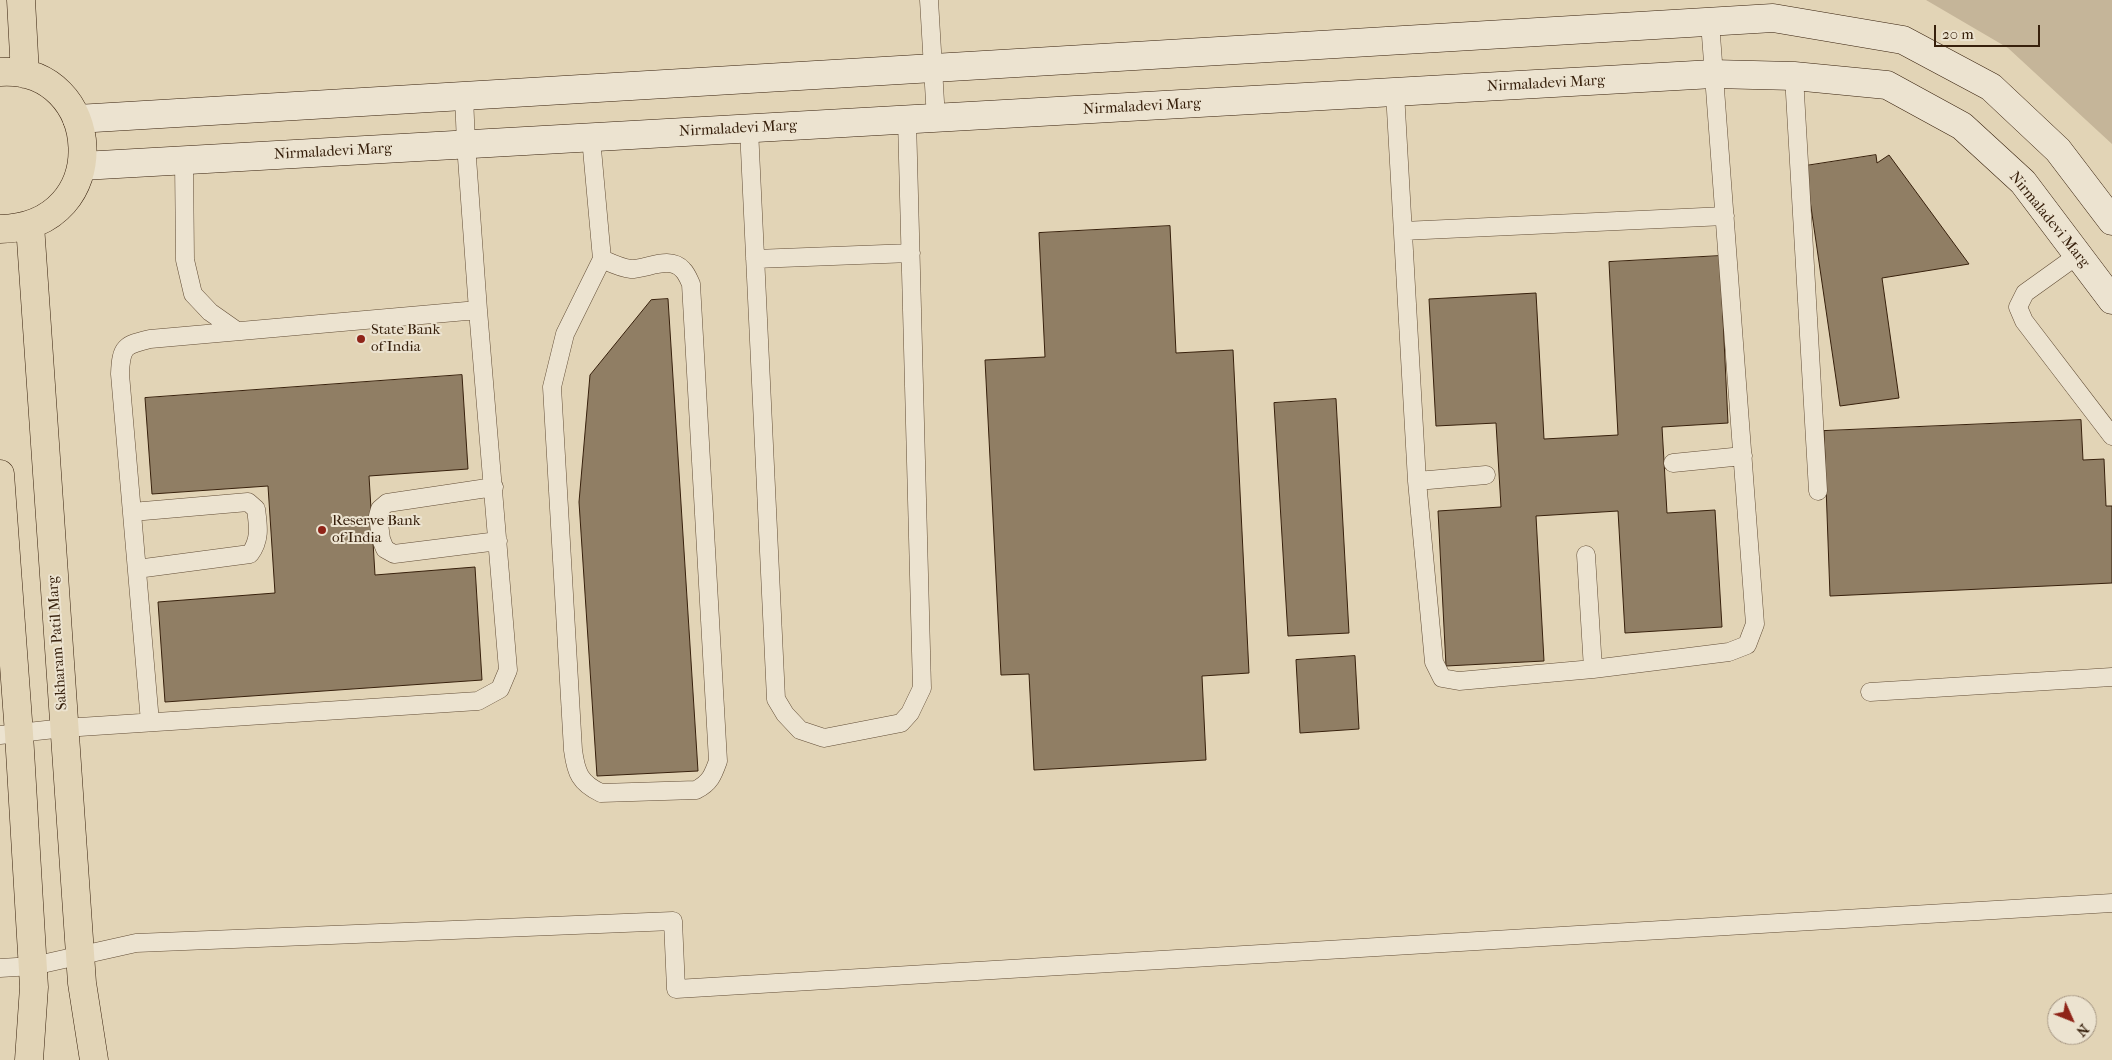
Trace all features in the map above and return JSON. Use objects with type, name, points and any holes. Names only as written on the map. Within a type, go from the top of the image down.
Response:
[{"type":"main road","points":[[0,229],[14,229],[30,225],[48,216],[64,202],[75,186],[82,166],[84,150],[77,119],[65,99],[47,84],[13,73],[21,0]]},
{"type":"main road","points":[[77,119],[1773,18],[1903,40],[1990,87],[2058,150],[2112,221]]},
{"type":"main road","name":"Nirmaladevi Marg","points":[[82,166],[1714,74],[1794,76],[1887,85],[1962,126],[2023,182],[2112,300]]},
{"type":"main road","name":"Sakharam Patil Marg","points":[[30,225],[80,957],[82,983],[94,1060]]},
{"type":"main road","points":[[0,474],[10,734],[33,966],[34,987],[29,1060]]},
{"type":"lane","points":[[930,0],[936,118]]},
{"type":"lane","points":[[1395,92],[1417,481],[1434,662],[1442,678],[1459,681],[1594,669],[1729,652],[1747,645],[1756,624],[1710,22]]},
{"type":"lane","points":[[1794,76],[1818,491]]},
{"type":"lane","points":[[10,734],[64,728],[478,701],[500,689],[508,670],[478,310],[464,96]]},
{"type":"lane","points":[[749,129],[776,698],[785,714],[800,730],[824,738],[901,723],[910,713],[922,688],[907,120]]},
{"type":"lane","points":[[591,138],[602,259],[565,334],[552,387],[575,763],[580,779],[589,787],[601,793],[696,790],[707,785],[714,774],[718,761],[691,284],[683,270],[670,264],[656,264],[632,269],[616,266],[602,259]]},
{"type":"lane","points":[[184,160],[185,260],[192,294],[210,312],[237,331]]},
{"type":"lane","points":[[1403,231],[1725,216]]},
{"type":"lane","points":[[754,259],[911,253]]},
{"type":"lane","points":[[2078,255],[2025,293],[2018,307],[2024,321],[2112,436]]},
{"type":"lane","points":[[150,722],[120,374],[121,356],[130,344],[150,339],[478,310]]},
{"type":"lane","points":[[1673,463],[1743,456]]},
{"type":"lane","points":[[1417,481],[1486,475]]},
{"type":"lane","points":[[494,487],[387,503],[380,509],[378,516],[381,539],[385,549],[394,554],[498,541]]},
{"type":"lane","points":[[132,512],[248,502],[256,508],[259,535],[256,546],[250,554],[137,569]]},
{"type":"lane","points":[[1586,556],[1594,669]]},
{"type":"lane","points":[[1870,692],[2112,676]]},
{"type":"lane","points":[[0,968],[33,966],[136,943],[673,922],[676,989],[2112,903]]},
{"type":"shaded area","points":[[1926,0],[2112,0],[2112,144],[2008,48]]},
{"type":"building","points":[[1876,155],[1877,163],[1889,155],[1969,264],[1882,278],[1899,398],[1840,406],[1805,166]]},
{"type":"building","points":[[1170,226],[1176,353],[1233,350],[1249,673],[1202,676],[1206,760],[1034,770],[1029,674],[1001,675],[985,360],[1045,357],[1039,233]]},
{"type":"building","points":[[1720,256],[1728,423],[1662,427],[1667,513],[1715,510],[1722,627],[1625,633],[1618,511],[1536,516],[1544,661],[1446,666],[1438,511],[1501,507],[1496,423],[1436,426],[1429,299],[1536,293],[1544,439],[1618,435],[1609,262]]},
{"type":"building","points":[[668,299],[698,771],[597,776],[579,502],[590,375],[651,300]]},
{"type":"building","name":"Reserve Bank of India","points":[[462,375],[468,469],[369,476],[375,575],[475,567],[482,680],[165,702],[158,602],[275,593],[268,486],[152,494],[145,398]]},
{"type":"building","points":[[1336,399],[1349,633],[1288,636],[1274,403]]},
{"type":"building","points":[[2081,420],[2083,460],[2104,459],[2106,506],[2112,506],[2112,583],[1830,596],[1824,431]]},
{"type":"building","points":[[1355,656],[1359,729],[1300,733],[1296,660]]},
{"type":"place","name":"State Bank of India","points":[[361,339]]},
{"type":"place","name":"Reserve Bank of India","points":[[322,530]]}]
